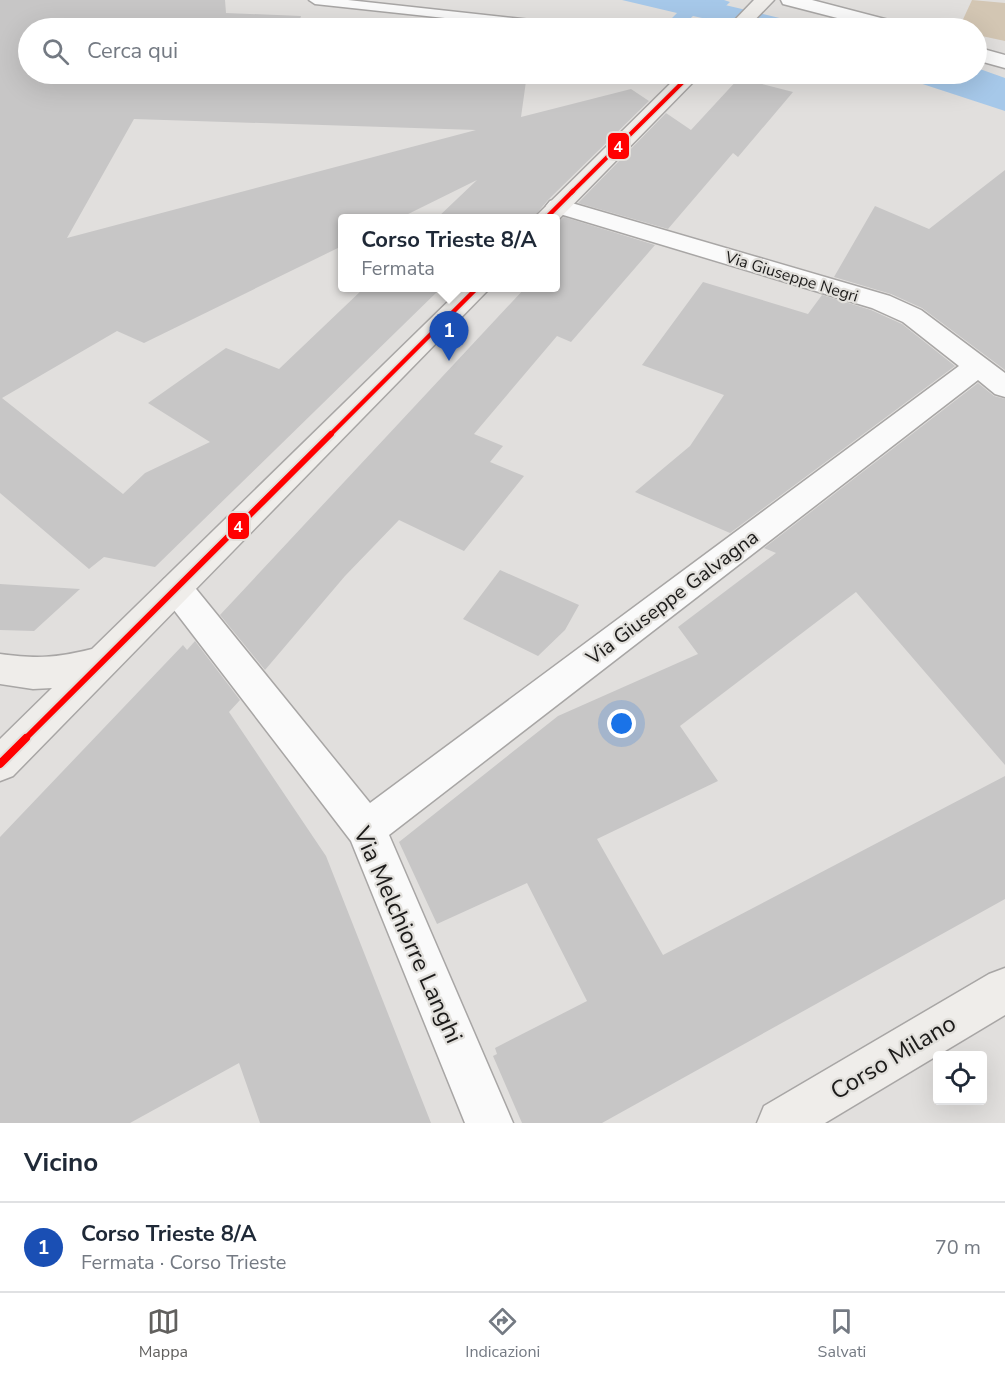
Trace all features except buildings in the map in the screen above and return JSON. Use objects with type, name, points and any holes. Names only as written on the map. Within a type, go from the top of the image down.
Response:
[{"type":"main road","points":[[746,18],[765,0]]},
{"type":"main road","points":[[552,212],[681,84]]},
{"type":"main road","points":[[0,764],[473,292]]},
{"type":"main road","points":[[0,669],[33,675],[61,672],[103,662]]},
{"type":"main road","name":"Corso Milano","points":[[781,1123],[1005,990]]},
{"type":"street","points":[[790,0],[859,18]]},
{"type":"street","points":[[987,56],[1005,62]]},
{"type":"street","name":"Via Giuseppe Negri","points":[[560,214],[881,302],[912,315],[1005,387]]},
{"type":"street","name":"Via Giuseppe Galvagna","points":[[366,829],[979,365]]},
{"type":"street","name":"Via Melchiorre Langhi","points":[[176,588],[366,829],[489,1123]]},
{"type":"lane","points":[[315,0],[478,18]]},
{"type":"shaded area","points":[[972,0],[1005,3],[1005,41],[987,37],[987,18],[964,18]]},
{"type":"water","points":[[622,0],[724,0],[730,2],[713,18],[693,16],[672,18],[677,13]]},
{"type":"water","points":[[987,72],[1005,78],[1005,111],[923,84],[987,84]]},
{"type":"waterway","points":[[668,0],[744,18]]},
{"type":"transit line","name":"4","points":[[550,214],[681,84]]},
{"type":"transit line","name":"4","points":[[0,764],[473,292]]},
{"type":"place","name":"Corso Trieste 8/A","points":[[449,361]]}]
